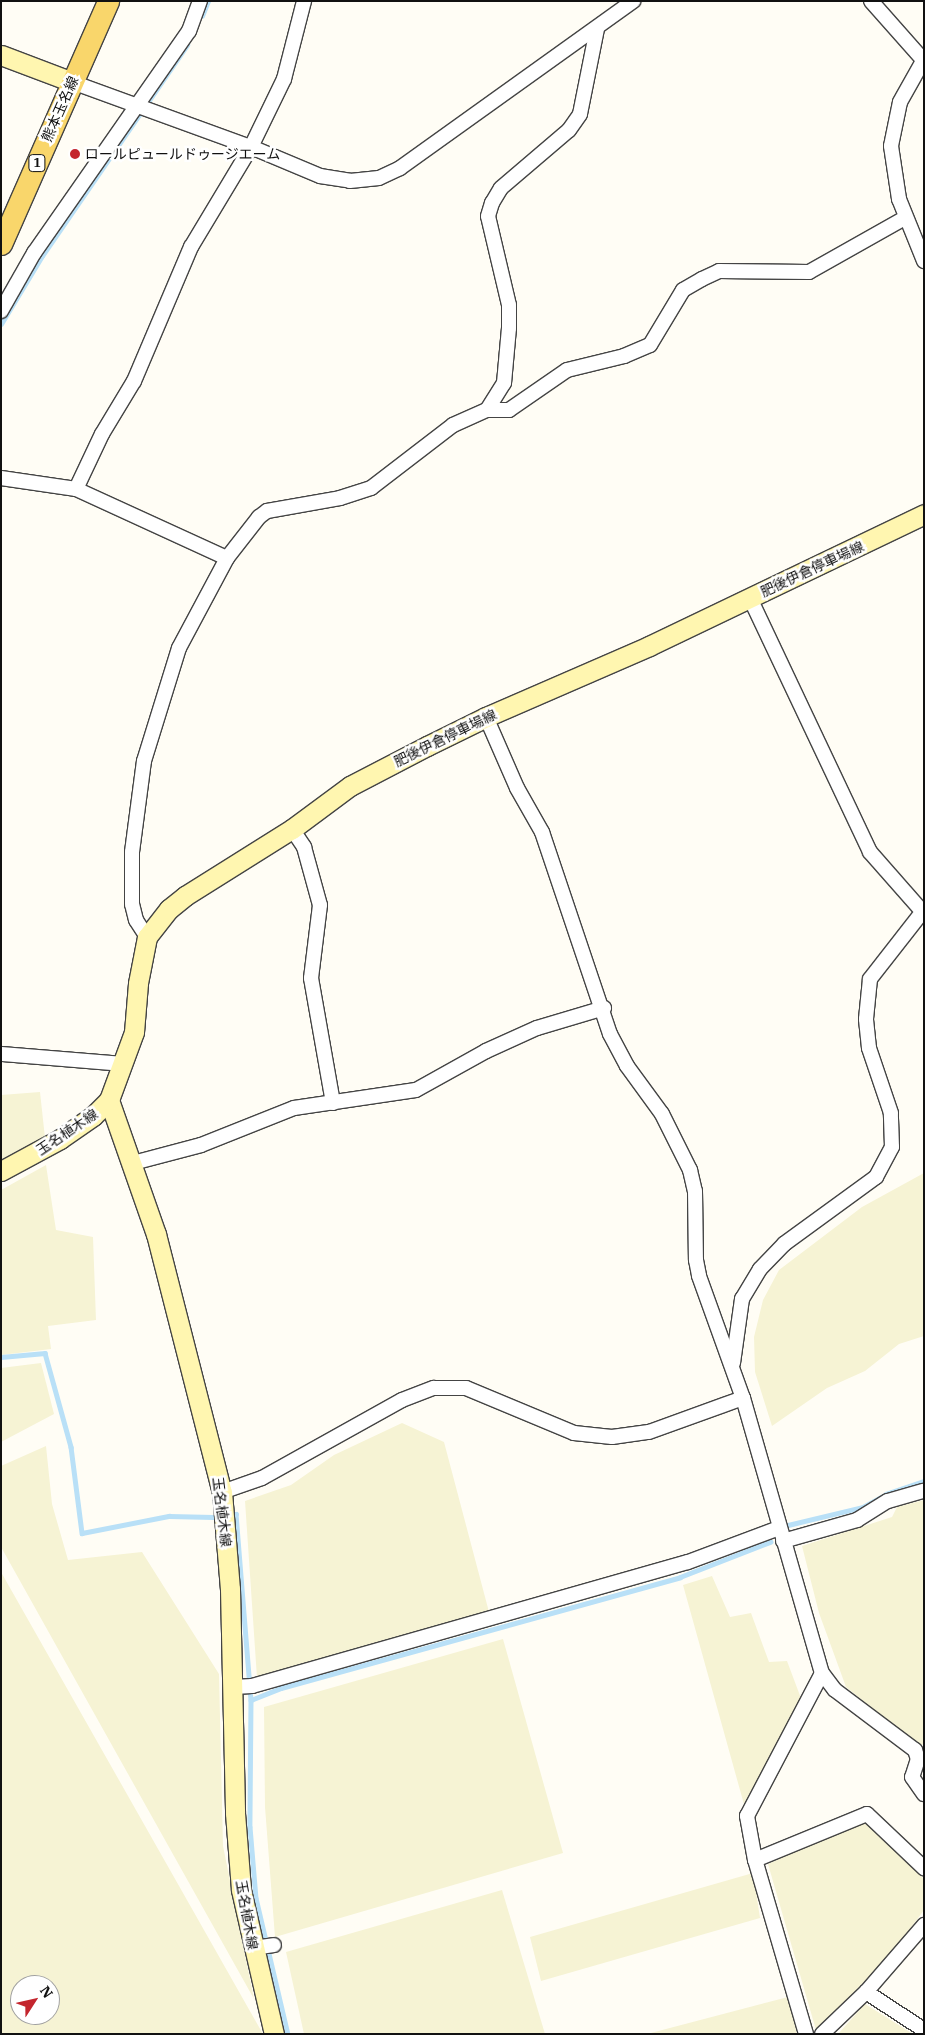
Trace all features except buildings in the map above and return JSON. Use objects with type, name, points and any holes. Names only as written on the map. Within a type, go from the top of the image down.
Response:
[{"type":"main road","name":"熊本玉名線","points":[[1,244],[108,1]]},
{"type":"main road","points":[[1,55],[72,82]]},
{"type":"main road","name":"肥後伊倉停車場線","points":[[109,1100],[134,1032],[138,983],[148,937],[169,909],[185,896],[292,828],[350,786],[486,717],[649,646],[924,514]]},
{"type":"main road","name":"玉名植木線","points":[[1,1171],[60,1140],[93,1116],[109,1100],[133,1164],[181,1326],[222,1492],[243,1686],[235,1813],[241,1890],[263,1947],[274,2034]]},
{"type":"street","points":[[1,311],[34,253],[147,109],[189,31],[200,1]]},
{"type":"street","points":[[76,489],[102,434],[134,380],[191,247],[251,147],[284,79],[304,1]]},
{"type":"street","points":[[72,82],[251,147],[320,176],[350,181],[379,178],[400,168],[597,29],[633,1]]},
{"type":"street","points":[[871,1],[923,61],[900,102],[893,125],[891,146],[904,218],[924,261]]},
{"type":"street","points":[[487,410],[504,383],[509,328],[509,305],[488,216],[492,203],[501,188],[569,130],[580,114],[597,29]]},
{"type":"street","points":[[148,937],[136,920],[132,904],[132,852],[144,761],[179,648],[227,558],[259,517],[268,511],[340,498],[371,488],[453,425],[487,410],[509,410],[567,370],[624,356],[650,345],[683,290],[719,271],[794,274],[809,272],[904,218]]},
{"type":"street","points":[[1,478],[76,489],[227,558]]},
{"type":"street","points":[[732,1365],[742,1299],[760,1269],[784,1244],[876,1177],[892,1147],[891,1113],[869,1048],[866,1020],[870,979],[923,910],[870,852],[750,598]]},
{"type":"street","points":[[486,717],[517,788],[542,832],[604,1008],[610,1034],[627,1066],[662,1114],[690,1170],[695,1191],[696,1260],[699,1276],[743,1398],[822,1673],[835,1690],[914,1750],[918,1759],[912,1777],[924,1794]]},
{"type":"street","points":[[292,828],[304,847],[320,905],[311,978],[333,1103]]},
{"type":"street","points":[[133,1164],[201,1144],[294,1108],[416,1090],[486,1051],[537,1028],[604,1008]]},
{"type":"street","points":[[1,1054],[123,1064]]},
{"type":"street","points":[[222,1492],[262,1478],[402,1400],[434,1388],[466,1388],[574,1433],[612,1437],[649,1432],[743,1398]]},
{"type":"street","points":[[243,1686],[688,1562],[781,1534],[857,1520],[888,1501],[924,1491]]},
{"type":"street","points":[[806,2034],[755,1860],[747,1816],[822,1673]]},
{"type":"street","points":[[755,1860],[867,1814],[924,1868]]},
{"type":"street","points":[[822,2034],[866,1992],[924,1926]]},
{"type":"street","points":[[866,1992],[924,2030]]},
{"type":"shaded area","points":[[40,1092],[45,1138],[1,1162],[1,1095]]},
{"type":"shaded area","points":[[46,1165],[56,1230],[93,1237],[96,1320],[48,1326],[51,1349],[1,1355],[1,1190]]},
{"type":"shaded area","points":[[924,1173],[924,1336],[899,1344],[865,1371],[827,1388],[772,1426],[755,1372],[754,1337],[763,1300],[779,1270],[862,1207]]},
{"type":"shaded area","points":[[41,1363],[54,1414],[1,1442],[1,1368]]},
{"type":"shaded area","points":[[402,1423],[444,1442],[489,1612],[257,1678],[245,1501],[291,1485],[334,1455]]},
{"type":"shaded area","points":[[46,1446],[52,1504],[68,1560],[142,1552],[219,1674],[223,1846],[254,1999],[1,1547],[1,1466]]},
{"type":"shaded area","points":[[924,1500],[924,1743],[920,1747],[846,1687],[819,1613],[802,1546],[892,1517],[897,1507]]},
{"type":"shaded area","points":[[1,1572],[263,2034],[1,2034]]},
{"type":"shaded area","points":[[712,1576],[730,1617],[751,1613],[769,1662],[787,1661],[802,1701],[745,1808],[683,1585]]},
{"type":"shaded area","points":[[503,1639],[563,1853],[275,1937],[265,1807],[264,1707]]},
{"type":"shaded area","points":[[865,1820],[924,1879],[924,1910],[890,1956],[816,2030],[768,1864]]},
{"type":"shaded area","points":[[753,1873],[760,1918],[541,1981],[530,1937]]},
{"type":"shaded area","points":[[502,1890],[545,2034],[304,2034],[286,1952]]},
{"type":"shaded area","points":[[788,1997],[797,2034],[647,2034]]},
{"type":"shaded area","points":[[865,2004],[913,2034],[838,2034]]},
{"type":"waterway","points":[[202,16],[208,1]]},
{"type":"waterway","points":[[1,324],[42,256],[187,45]]},
{"type":"waterway","points":[[1,1357],[45,1353],[71,1447],[82,1533],[169,1516],[213,1517]]},
{"type":"waterway","points":[[788,1525],[863,1507],[886,1494],[924,1481]]},
{"type":"waterway","points":[[232,1515],[236,1514],[251,1700],[250,1827],[256,1898],[288,2034]]},
{"type":"waterway","points":[[251,1700],[281,1688],[680,1577],[770,1542]]},
{"type":"place","name":"ロールピュールドゥージエーム","points":[[75,154]]}]
